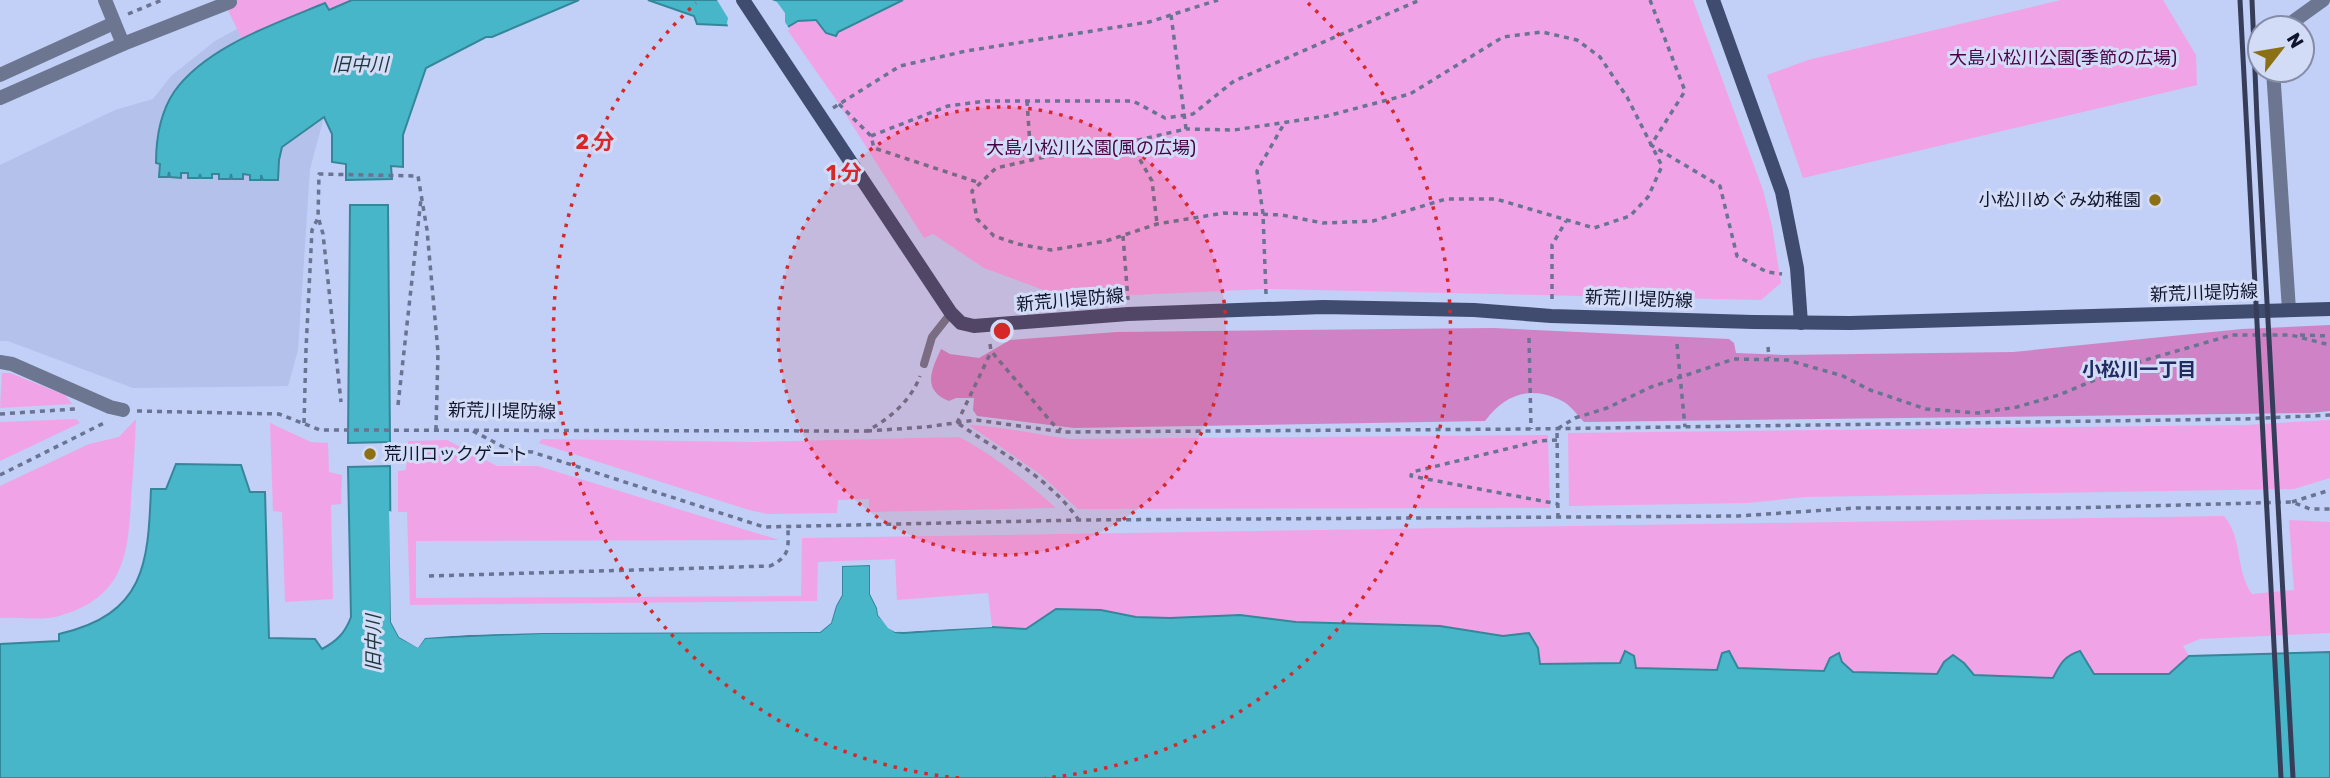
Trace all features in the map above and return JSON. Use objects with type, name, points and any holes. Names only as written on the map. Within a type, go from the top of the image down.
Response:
[{"type":"street","points":[[105,0],[123,44]]},
{"type":"street","points":[[743,0],[951,313]]},
{"type":"street","points":[[1713,0],[1782,192],[1797,268],[1801,323]]},
{"type":"street","points":[[2304,14],[2323,0]]},
{"type":"street","points":[[0,98],[123,44],[230,2]]},
{"type":"street","points":[[0,75],[114,23]]},
{"type":"street","points":[[2274,84],[2289,310]]},
{"type":"street","name":"新荒川堤防線","points":[[951,313],[961,323],[981,327],[1068,317],[1323,307],[1801,323],[2330,309]]},
{"type":"street","points":[[0,362],[12,364],[110,407],[123,410]]},
{"type":"lane","points":[[924,364],[932,337],[951,313]]},
{"type":"path","points":[[114,23],[132,11],[162,0]]},
{"type":"path","points":[[823,120],[839,104],[900,66],[966,51],[1149,22],[1217,0]]},
{"type":"path","points":[[871,136],[948,106],[986,101],[1133,100],[1165,118],[1185,116],[1193,114],[1234,81],[1420,0]]},
{"type":"path","points":[[1650,0],[1685,91],[1651,145]]},
{"type":"path","points":[[1171,15],[1186,129]]},
{"type":"path","points":[[1542,32],[1577,40],[1600,57],[1627,97],[1651,145],[1662,166],[1648,197],[1630,216],[1594,229],[1496,199],[1446,199],[1373,221],[1323,223],[1282,215],[1224,213],[1157,224],[1106,241],[1051,250],[1018,244],[995,236],[977,219],[972,191],[996,168],[1031,160],[1100,149],[1186,129],[1234,130],[1327,116],[1410,94],[1503,37],[1542,32]]},
{"type":"path","points":[[1027,101],[1031,160]]},
{"type":"path","points":[[839,104],[871,136],[874,148],[980,183]]},
{"type":"path","points":[[1265,310],[1267,289],[1263,214],[1257,171],[1285,122]]},
{"type":"path","points":[[1130,142],[1152,181],[1157,224]]},
{"type":"path","points":[[1651,145],[1720,186],[1737,256],[1767,272],[1783,275]]},
{"type":"path","points":[[341,402],[323,234],[318,218],[319,174],[418,176],[438,352],[436,429]]},
{"type":"path","points":[[398,405],[421,193]]},
{"type":"path","points":[[304,424],[312,230],[318,218]]},
{"type":"path","points":[[1551,316],[1552,244],[1566,221]]},
{"type":"path","points":[[1123,236],[1128,314]]},
{"type":"path","points":[[1558,518],[1557,429],[1575,418],[1588,416],[1679,376],[1734,359],[1769,358],[1810,366],[1926,409],[1979,413],[2059,396],[2135,363],[2232,335],[2330,336]]},
{"type":"path","points":[[2291,335],[2330,345]]},
{"type":"path","points":[[1529,338],[1531,429]]},
{"type":"path","points":[[990,344],[991,352],[957,423],[1050,488],[1067,504],[1078,520]]},
{"type":"path","points":[[1677,344],[1685,427]]},
{"type":"path","points":[[1768,347],[1769,358]]},
{"type":"path","points":[[991,352],[1063,432]]},
{"type":"path","points":[[867,431],[897,411],[917,384],[924,364]]},
{"type":"path","points":[[0,414],[82,409]]},
{"type":"path","points":[[0,475],[92,430],[123,410]]},
{"type":"path","name":"新荒川堤防線","points":[[123,410],[279,414],[320,430],[436,429],[473,432],[867,431],[976,420],[1063,432],[1557,429],[2244,419],[2330,415]]},
{"type":"path","points":[[1978,423],[1979,413]]},
{"type":"path","points":[[473,432],[511,451],[532,452],[764,527],[1078,520],[1738,516],[1856,508],[2069,508],[2292,502],[2330,490]]},
{"type":"path","points":[[1557,440],[1539,441],[1412,472],[1411,476],[1558,504]]},
{"type":"path","points":[[2292,502],[2310,509],[2330,509]]},
{"type":"path","points":[[429,576],[770,566],[782,560],[788,550],[788,527]]},
{"type":"shaded area","points":[[273,9],[324,117],[310,169],[298,350],[288,386],[133,388],[8,341],[0,341],[0,165],[115,110],[153,99],[171,76],[215,41]]},
{"type":"shaded area","points":[[2330,325],[2330,411],[2311,413],[1584,422],[1564,402],[1530,393],[1511,398],[1493,411],[1485,421],[1074,428],[977,416],[973,410],[974,398],[956,398],[949,401],[935,391],[931,378],[941,349],[950,354],[979,358],[1010,340],[1117,332],[1493,328],[1729,339],[1734,343],[1736,353],[1783,355],[2013,352],[2242,329]]},
{"type":"green space","points":[[223,0],[352,0],[328,10],[325,3],[242,39]]},
{"type":"green space","name":"大島小松川公園(風の広場)","points":[[903,0],[1693,0],[1763,190],[1781,283],[1761,300],[1267,289],[1046,299],[1046,291],[984,268],[933,234],[924,238],[839,104],[786,28],[800,22],[812,21],[838,32]]},
{"type":"green space","name":"大島小松川公園(季節の広場)","points":[[2061,0],[2163,0],[2196,55],[2197,85],[1803,178],[1767,75],[1808,60]]},
{"type":"green space","points":[[2,373],[10,373],[65,395],[72,404],[0,408]]},
{"type":"green space","points":[[76,419],[80,423],[0,461],[0,422]]},
{"type":"green space","points":[[136,419],[130,521],[124,557],[118,573],[97,598],[80,608],[59,616],[38,619],[0,618],[0,486],[89,444],[119,437]]},
{"type":"green space","points":[[2330,420],[2330,478],[2294,489],[1805,497],[1748,503],[1569,506],[1568,433],[2246,425]]},
{"type":"green space","points":[[270,423],[311,442],[328,443],[329,472],[342,475],[341,504],[331,505],[333,599],[285,602],[282,512],[273,511]]},
{"type":"green space","points":[[969,425],[1070,439],[1548,435],[1550,508],[1078,509],[1040,474]]},
{"type":"green space","points":[[959,437],[985,452],[1056,508],[869,512],[869,499],[838,500],[837,513],[768,514],[539,443],[542,439],[756,442]]},
{"type":"green space","points":[[447,440],[497,466],[538,466],[779,540],[416,541],[416,598],[801,596],[802,538],[2224,516],[2234,534],[2243,575],[2252,594],[2294,590],[2289,520],[2330,522],[2330,633],[2200,639],[2183,646],[2189,656],[2169,674],[2093,674],[2060,664],[2053,678],[1974,675],[1964,663],[1944,662],[1938,674],[1853,672],[1842,662],[1830,658],[1824,671],[1737,668],[1722,653],[1717,670],[1636,668],[1620,663],[1540,664],[1538,648],[1529,633],[1503,636],[1440,626],[1296,622],[1240,615],[1136,617],[1101,610],[1056,609],[1026,629],[992,627],[988,593],[897,600],[895,559],[818,562],[817,601],[410,605],[407,512],[398,512],[398,471],[406,470],[408,441]]},
{"type":"water","name":"旧中川","points":[[352,0],[579,0],[492,37],[486,37],[426,68],[403,135],[403,167],[391,166],[392,179],[346,180],[346,164],[332,162],[332,134],[324,117],[282,147],[278,180],[263,180],[261,175],[261,180],[250,180],[250,175],[243,174],[243,179],[232,179],[231,174],[230,179],[219,179],[219,174],[212,174],[212,178],[201,178],[200,174],[199,178],[188,178],[188,173],[181,173],[181,178],[170,177],[169,172],[168,177],[159,177],[160,164],[156,163],[156,154],[162,117],[169,100],[187,76],[223,49],[264,28],[325,3],[329,10]]},
{"type":"water","points":[[648,0],[903,0],[838,32],[836,36],[826,33],[816,20],[798,21],[786,28],[697,24],[694,16]]},
{"type":"water","points":[[350,205],[388,205],[390,442],[348,443]]},
{"type":"water","points":[[176,464],[241,465],[250,492],[265,492],[269,638],[315,639],[322,649],[340,636],[351,617],[348,467],[390,466],[391,622],[399,637],[418,647],[425,638],[542,633],[820,632],[831,623],[842,595],[842,566],[870,565],[870,594],[878,615],[895,632],[903,633],[992,627],[1026,629],[1056,609],[1101,610],[1136,617],[1240,615],[1296,622],[1440,626],[1503,636],[1529,633],[1538,648],[1540,664],[1620,663],[1625,651],[1634,656],[1636,668],[1717,670],[1722,653],[1729,651],[1738,668],[1824,671],[1830,658],[1839,653],[1842,662],[1853,672],[1937,674],[1944,662],[1953,655],[1974,675],[2053,678],[2063,661],[2080,651],[2094,674],[2169,674],[2189,656],[2330,652],[2330,778],[0,778],[0,644],[59,641],[59,634],[88,625],[109,614],[125,599],[136,582],[143,563],[151,489],[166,489]]},
{"type":"pier","points":[[717,0],[777,2],[785,13],[785,22],[790,30],[729,29],[728,18]]},
{"type":"pier","points":[[389,511],[393,512],[394,621],[402,634],[417,643],[424,635],[542,629],[818,629],[829,621],[833,604],[839,594],[839,563],[870,561],[873,564],[874,593],[881,607],[881,614],[897,629],[992,624],[992,627],[895,632],[888,628],[878,615],[870,594],[870,565],[842,566],[842,595],[831,623],[820,632],[466,635],[425,638],[418,648],[399,637],[391,622]]},
{"type":"railway","points":[[2240,0],[2281,778]]},
{"type":"railway","points":[[2252,0],[2293,778]]},
{"type":"place","name":"小松川めぐみ幼稚園","points":[[2155,200]]},
{"type":"place","name":"荒川ロックゲート","points":[[370,454]]},
{"type":"district","name":"小松川一丁目","points":[[2139,369]]}]
